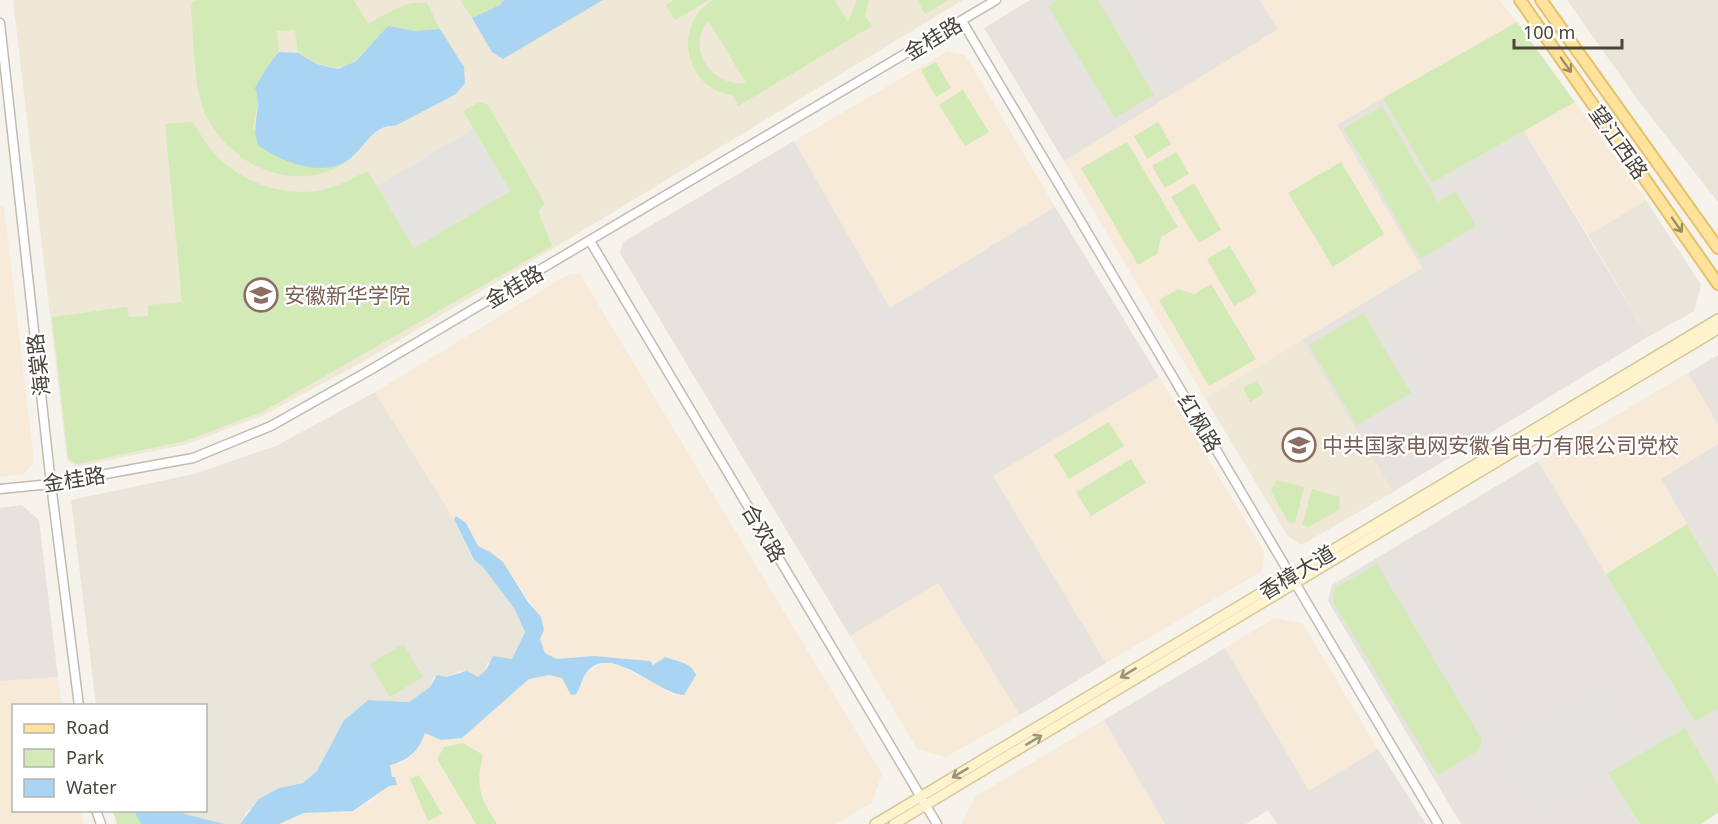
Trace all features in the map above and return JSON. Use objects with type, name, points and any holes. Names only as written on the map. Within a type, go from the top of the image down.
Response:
[{"type":"main road","name":"望江西路","points":[[1520,0],[1718,284]]},
{"type":"main road","name":"望江西路","points":[[1541,0],[1718,248]]},
{"type":"main road","name":"香樟大道","points":[[1292,580],[1718,319]]},
{"type":"main road","name":"香樟大道","points":[[875,824],[923,801],[1718,329]]},
{"type":"main road","name":"香樟大道","points":[[894,824],[923,801]]},
{"type":"street","name":"金桂路","points":[[0,489],[51,484],[193,458],[271,426],[590,241],[996,0]]},
{"type":"street","name":"红枫路","points":[[962,21],[1438,824]]},
{"type":"street","name":"海棠路","points":[[0,23],[51,484],[79,704]]},
{"type":"street","name":"合欢路","points":[[590,241],[937,824]]},
{"type":"shaded area","name":"安徽新华学院","points":[[13,0],[963,0],[366,360],[264,415],[187,444],[76,467],[67,460]]},
{"type":"shaded area","points":[[1030,0],[1260,0],[1278,29],[1064,161],[984,28]]},
{"type":"shaded area","points":[[1260,0],[1499,0],[1517,22],[1338,125],[1422,268],[1205,398],[1064,161],[1278,29]]},
{"type":"shaded area","points":[[1567,0],[1718,0],[1718,202],[1640,103]]},
{"type":"shaded area","points":[[948,51],[965,55],[1055,207],[890,308],[794,141]]},
{"type":"shaded area","points":[[1383,98],[1432,183],[1524,131],[1648,337],[1393,492],[1302,340],[1422,268],[1337,125]]},
{"type":"shaded area","points":[[1575,102],[1646,200],[1588,235],[1524,131]]},
{"type":"shaded area","points":[[473,129],[510,191],[414,248],[377,186]]},
{"type":"shaded area","points":[[794,141],[890,308],[1055,207],[1159,377],[993,476],[1106,663],[1020,715],[938,583],[850,636],[620,253],[623,242]]},
{"type":"shaded area","points":[[1646,200],[1701,285],[1694,311],[1648,337],[1588,235]]},
{"type":"shaded area","points":[[0,206],[4,206],[34,463],[23,474],[0,477]]},
{"type":"shaded area","points":[[569,274],[580,274],[882,774],[872,803],[836,824],[279,824],[304,813],[353,811],[367,804],[389,786],[397,785],[392,778],[390,765],[402,763],[409,758],[422,743],[425,733],[442,740],[462,738],[529,679],[549,675],[562,678],[571,694],[586,673],[604,662],[623,666],[634,674],[651,679],[673,695],[684,695],[695,675],[686,663],[665,657],[653,665],[650,661],[613,657],[557,659],[545,653],[540,639],[544,630],[536,611],[503,562],[478,546],[466,523],[456,516],[454,519],[375,392]]},
{"type":"shaded area","name":"中共国家电网安徽省电力有限公司党校","points":[[1302,340],[1393,492],[1302,545],[1287,535],[1205,398]]},
{"type":"shaded area","points":[[1718,355],[1718,424],[1688,373]]},
{"type":"shaded area","points":[[1688,373],[1718,424],[1718,444],[1661,479],[1687,524],[1606,574],[1538,461]]},
{"type":"shaded area","points":[[1159,377],[1264,552],[1262,571],[1106,663],[993,476]]},
{"type":"shaded area","points":[[375,392],[454,519],[473,560],[482,566],[514,608],[525,632],[512,659],[487,663],[486,670],[478,677],[461,671],[446,677],[434,677],[430,687],[409,702],[367,700],[344,720],[317,771],[303,783],[279,788],[247,812],[240,824],[225,824],[182,812],[207,812],[207,704],[96,704],[71,500],[194,474],[276,446]]},
{"type":"shaded area","points":[[1718,444],[1718,577],[1661,479]]},
{"type":"shaded area","points":[[1538,461],[1695,722],[1718,709],[1718,784],[1685,728],[1609,773],[1640,824],[1461,824],[1328,601],[1332,585]]},
{"type":"shaded area","points":[[22,505],[39,520],[58,677],[0,681],[0,508]]},
{"type":"shaded area","points":[[938,582],[1020,715],[946,757],[917,749],[850,636]]},
{"type":"shaded area","points":[[1274,618],[1303,624],[1378,749],[1309,792],[1225,648]]},
{"type":"shaded area","points":[[1225,648],[1309,791],[1378,749],[1426,824],[1277,824],[1268,810],[1246,824],[1165,824],[1104,720]]},
{"type":"shaded area","points":[[58,677],[62,704],[12,704],[12,812],[80,812],[84,824],[0,824],[0,681]]},
{"type":"shaded area","points":[[1601,689],[1638,750],[1538,811],[1499,750]]},
{"type":"shaded area","points":[[1104,720],[1165,824],[964,824],[962,822],[976,796]]},
{"type":"green space","points":[[197,0],[354,0],[368,24],[404,6],[427,3],[440,29],[415,31],[388,26],[357,58],[340,67],[315,62],[298,53],[295,30],[277,31],[279,52],[267,67],[256,88],[259,95],[253,129],[322,167],[346,162],[327,172],[308,176],[288,176],[268,171],[249,162],[218,135],[207,118],[199,94],[195,65],[191,9],[192,3]]},
{"type":"green space","points":[[460,0],[504,0],[500,5],[472,18]]},
{"type":"green space","points":[[674,0],[709,0],[675,20],[666,5]]},
{"type":"green space","points":[[713,0],[834,0],[848,22],[857,0],[869,0],[865,16],[872,26],[738,106],[732,95],[716,90],[703,81],[694,69],[689,54],[688,39],[692,24],[700,11]],"holes":[[[708,20],[746,83],[733,83],[722,79],[706,64],[701,54],[700,43],[702,31]]]},
{"type":"green space","points":[[917,0],[949,0],[925,14]]},
{"type":"green space","points":[[1058,0],[1098,0],[1154,95],[1115,118],[1048,6]]},
{"type":"green space","points":[[1517,22],[1575,102],[1432,183],[1383,98]]},
{"type":"green space","points":[[936,62],[951,88],[936,97],[921,70]]},
{"type":"green space","points":[[963,90],[989,132],[965,146],[939,105]]},
{"type":"green space","points":[[479,102],[488,105],[545,204],[538,211],[552,246],[262,412],[185,441],[77,464],[68,458],[52,317],[127,307],[129,317],[148,316],[148,305],[182,302],[165,124],[192,122],[210,148],[224,163],[251,180],[283,190],[299,192],[330,188],[368,171],[414,248],[510,191],[463,111]]},
{"type":"green space","points":[[1382,106],[1438,202],[1456,192],[1476,226],[1420,259],[1344,128]]},
{"type":"green space","points":[[1158,122],[1171,144],[1147,159],[1134,136]]},
{"type":"green space","points":[[1127,142],[1178,227],[1161,237],[1157,254],[1138,265],[1081,168]]},
{"type":"green space","points":[[1176,152],[1189,174],[1165,188],[1152,166]]},
{"type":"green space","points":[[1341,162],[1384,234],[1333,267],[1288,193]]},
{"type":"green space","points":[[1194,183],[1221,230],[1199,243],[1171,197]]},
{"type":"green space","points":[[1230,246],[1257,292],[1234,306],[1207,259]]},
{"type":"green space","points":[[1211,284],[1256,359],[1209,386],[1159,300],[1178,289],[1194,294]]},
{"type":"green space","points":[[1363,313],[1411,393],[1357,425],[1309,345]]},
{"type":"green space","points":[[1257,380],[1264,393],[1250,402],[1243,388]]},
{"type":"green space","points":[[1109,422],[1124,446],[1069,479],[1054,455]]},
{"type":"green space","points":[[1131,459],[1146,483],[1091,516],[1076,492]]},
{"type":"green space","points":[[1276,480],[1304,487],[1295,523],[1288,522],[1271,491]]},
{"type":"green space","points":[[1312,489],[1340,497],[1339,510],[1308,527],[1302,525]]},
{"type":"green space","points":[[1687,524],[1718,577],[1718,709],[1695,722],[1606,574]]},
{"type":"green space","points":[[1377,564],[1482,740],[1479,750],[1438,775],[1333,602],[1335,588]]},
{"type":"green space","points":[[403,644],[423,677],[390,697],[370,664]]},
{"type":"green space","points":[[1685,728],[1718,784],[1718,813],[1701,824],[1640,824],[1608,773]]},
{"type":"green space","points":[[463,743],[483,755],[479,784],[483,799],[497,824],[476,824],[437,759],[444,747]]},
{"type":"green space","points":[[419,775],[442,814],[428,821],[410,779]]},
{"type":"green space","points":[[113,812],[135,812],[141,824],[117,824]]},
{"type":"water","points":[[504,0],[603,0],[503,59],[492,52],[472,18],[500,5]]},
{"type":"water","points":[[388,26],[415,31],[440,29],[464,67],[465,83],[456,94],[395,126],[381,128],[348,160],[327,168],[303,166],[259,146],[255,131],[258,102],[255,88],[279,52],[298,53],[317,64],[338,69],[356,61]]},
{"type":"water","points":[[456,516],[466,523],[478,546],[503,562],[528,602],[541,617],[544,630],[540,639],[545,653],[557,659],[594,656],[650,661],[653,665],[665,657],[679,661],[687,664],[696,675],[684,695],[661,687],[620,666],[608,663],[596,665],[586,673],[576,694],[571,695],[562,678],[549,675],[529,679],[462,738],[441,740],[425,733],[420,745],[412,754],[390,765],[392,777],[395,777],[397,785],[389,786],[353,811],[304,813],[279,824],[240,824],[259,799],[279,788],[303,783],[317,771],[344,720],[368,700],[409,702],[430,687],[437,675],[446,677],[467,671],[478,677],[486,670],[493,656],[512,659],[525,632],[514,608],[482,566],[474,560],[454,519]]},
{"type":"water","points":[[135,812],[182,812],[225,824],[141,824]]},
{"type":"place","name":"安徽新华学院","points":[[261,295]]},
{"type":"place","name":"中共国家电网安徽省电力有限公司党校","points":[[1299,445]]}]
